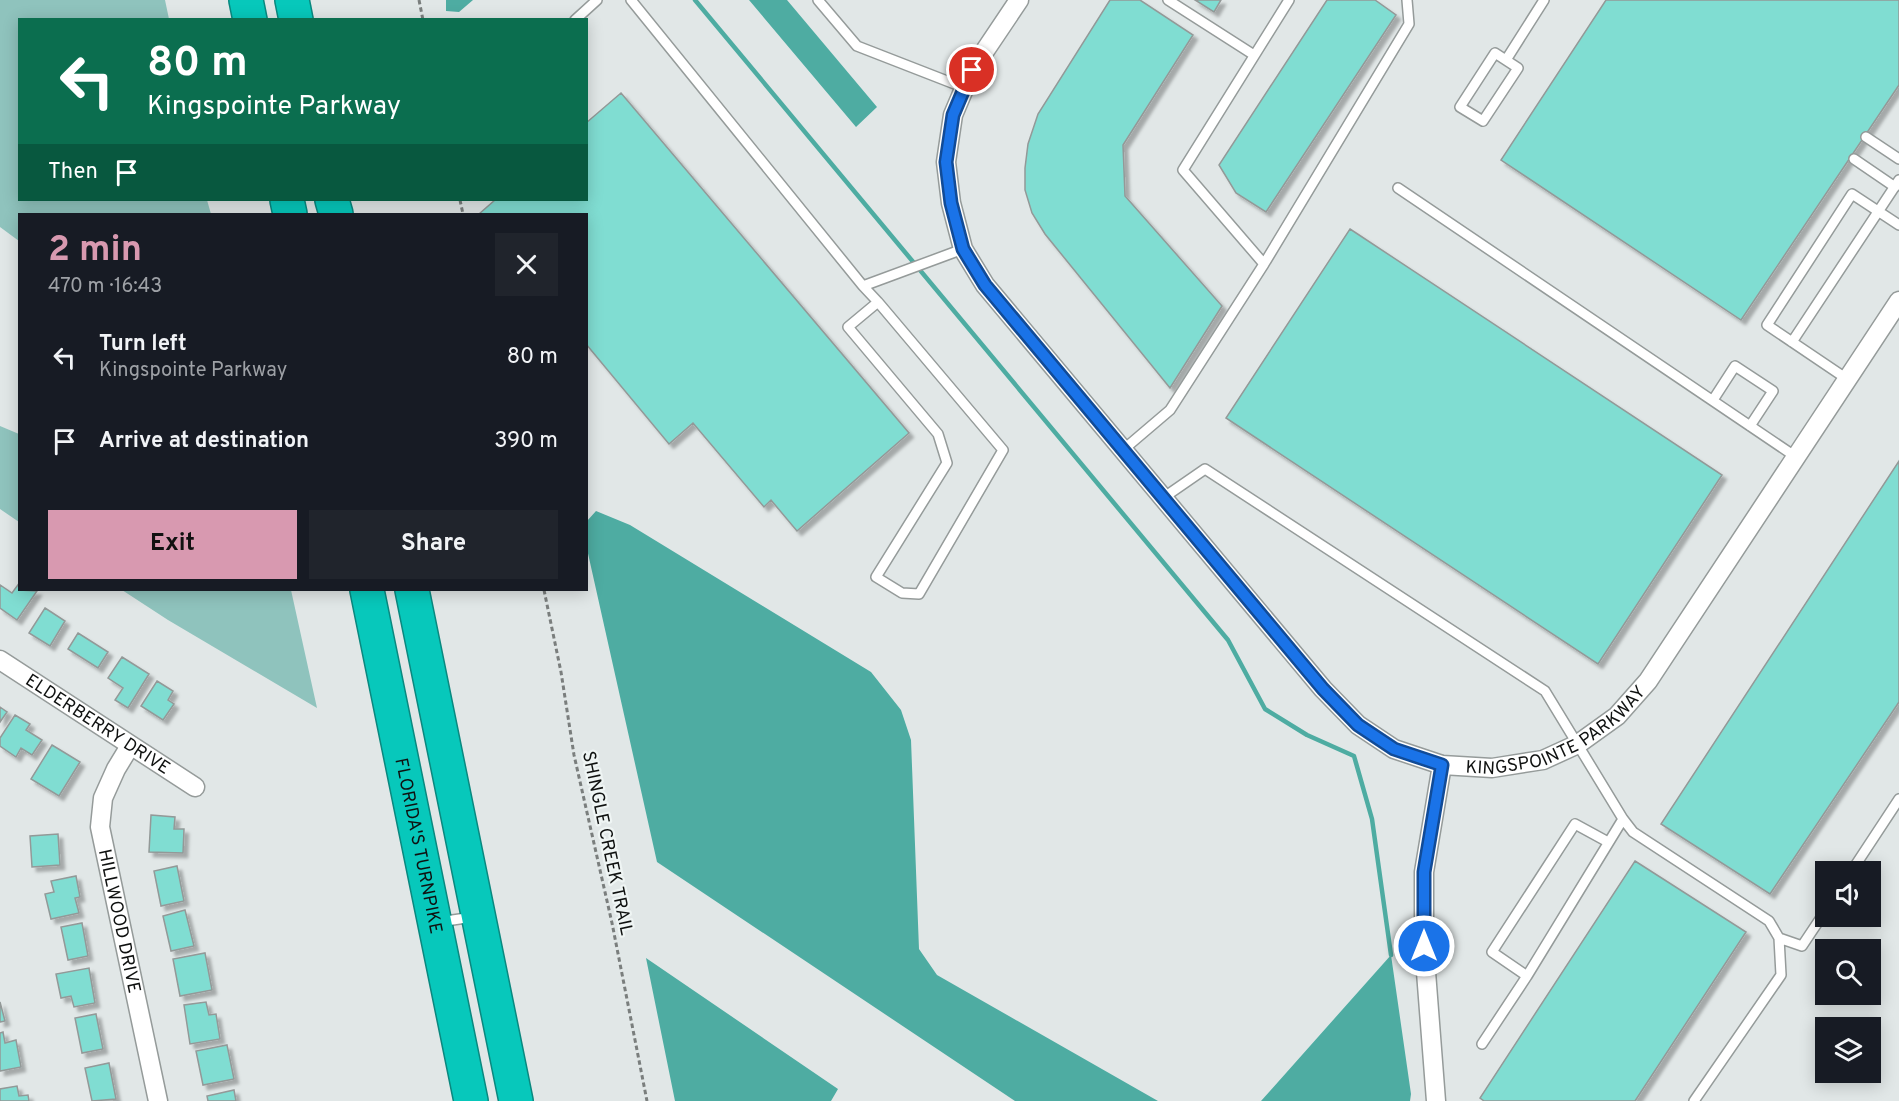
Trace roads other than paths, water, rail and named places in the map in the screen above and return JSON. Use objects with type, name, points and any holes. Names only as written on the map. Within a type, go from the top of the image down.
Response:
[{"type":"highway","points":[[246,0],[250,18]]},
{"type":"highway","points":[[292,0],[296,18]]},
{"type":"highway","name":"FLORIDA'S TURNPIKE","points":[[367,591],[471,1101]]},
{"type":"highway","points":[[412,591],[516,1101]]},
{"type":"street","name":"KINGSPOINTE PARKWAY","points":[[1019,0],[972,70],[953,115],[946,162],[951,203],[963,249],[985,285],[1323,689],[1358,725],[1394,749],[1442,765],[1492,768],[1523,764],[1543,760],[1578,744],[1617,716],[1648,681],[1899,301]]},
{"type":"street","name":"ELDERBERRY DRIVE","points":[[0,660],[195,787]]},
{"type":"street","name":"HILLWOOD DRIVE","points":[[130,746],[116,769],[103,798],[100,827],[158,1101]]},
{"type":"street","points":[[1437,1101],[1424,946],[1424,872],[1442,765]]},
{"type":"lane","points":[[577,18],[597,0]]},
{"type":"lane","points":[[632,0],[863,286],[878,302],[1003,450],[919,594],[903,593],[876,577],[947,463],[938,434],[848,327],[878,302]]},
{"type":"lane","points":[[818,0],[857,46],[965,88]]},
{"type":"lane","points":[[1168,0],[1254,55]]},
{"type":"lane","points":[[1264,264],[1183,170],[1288,0]]},
{"type":"lane","points":[[1123,450],[1170,410],[1264,264],[1409,24],[1407,0]]},
{"type":"lane","points":[[1506,60],[1544,0]]},
{"type":"lane","points":[[1495,53],[1506,60],[1518,68],[1484,121],[1460,106],[1495,53]]},
{"type":"lane","points":[[1866,137],[1899,159]]},
{"type":"lane","points":[[1792,342],[1897,183],[1854,159]]},
{"type":"lane","points":[[1398,188],[1796,457]]},
{"type":"lane","points":[[1847,380],[1767,325],[1852,194],[1899,225]]},
{"type":"lane","points":[[863,286],[963,249]]},
{"type":"lane","points":[[1713,400],[1735,366],[1773,391],[1750,426]]},
{"type":"lane","points":[[1163,498],[1205,469],[1545,691],[1633,832],[1768,921],[1779,938],[1781,975],[1694,1101]]},
{"type":"lane","points":[[1858,861],[1899,799]]},
{"type":"lane","points":[[1482,1044],[1527,976],[1623,819]]},
{"type":"lane","points":[[1527,976],[1492,952],[1575,824],[1608,842]]},
{"type":"lane","points":[[434,922],[478,916]]},
{"type":"lane","points":[[1779,938],[1802,946],[1815,926]]},
{"type":"waterway","points":[[695,0],[1228,640],[1265,709],[1307,735],[1354,756],[1372,819],[1391,955]]}]
